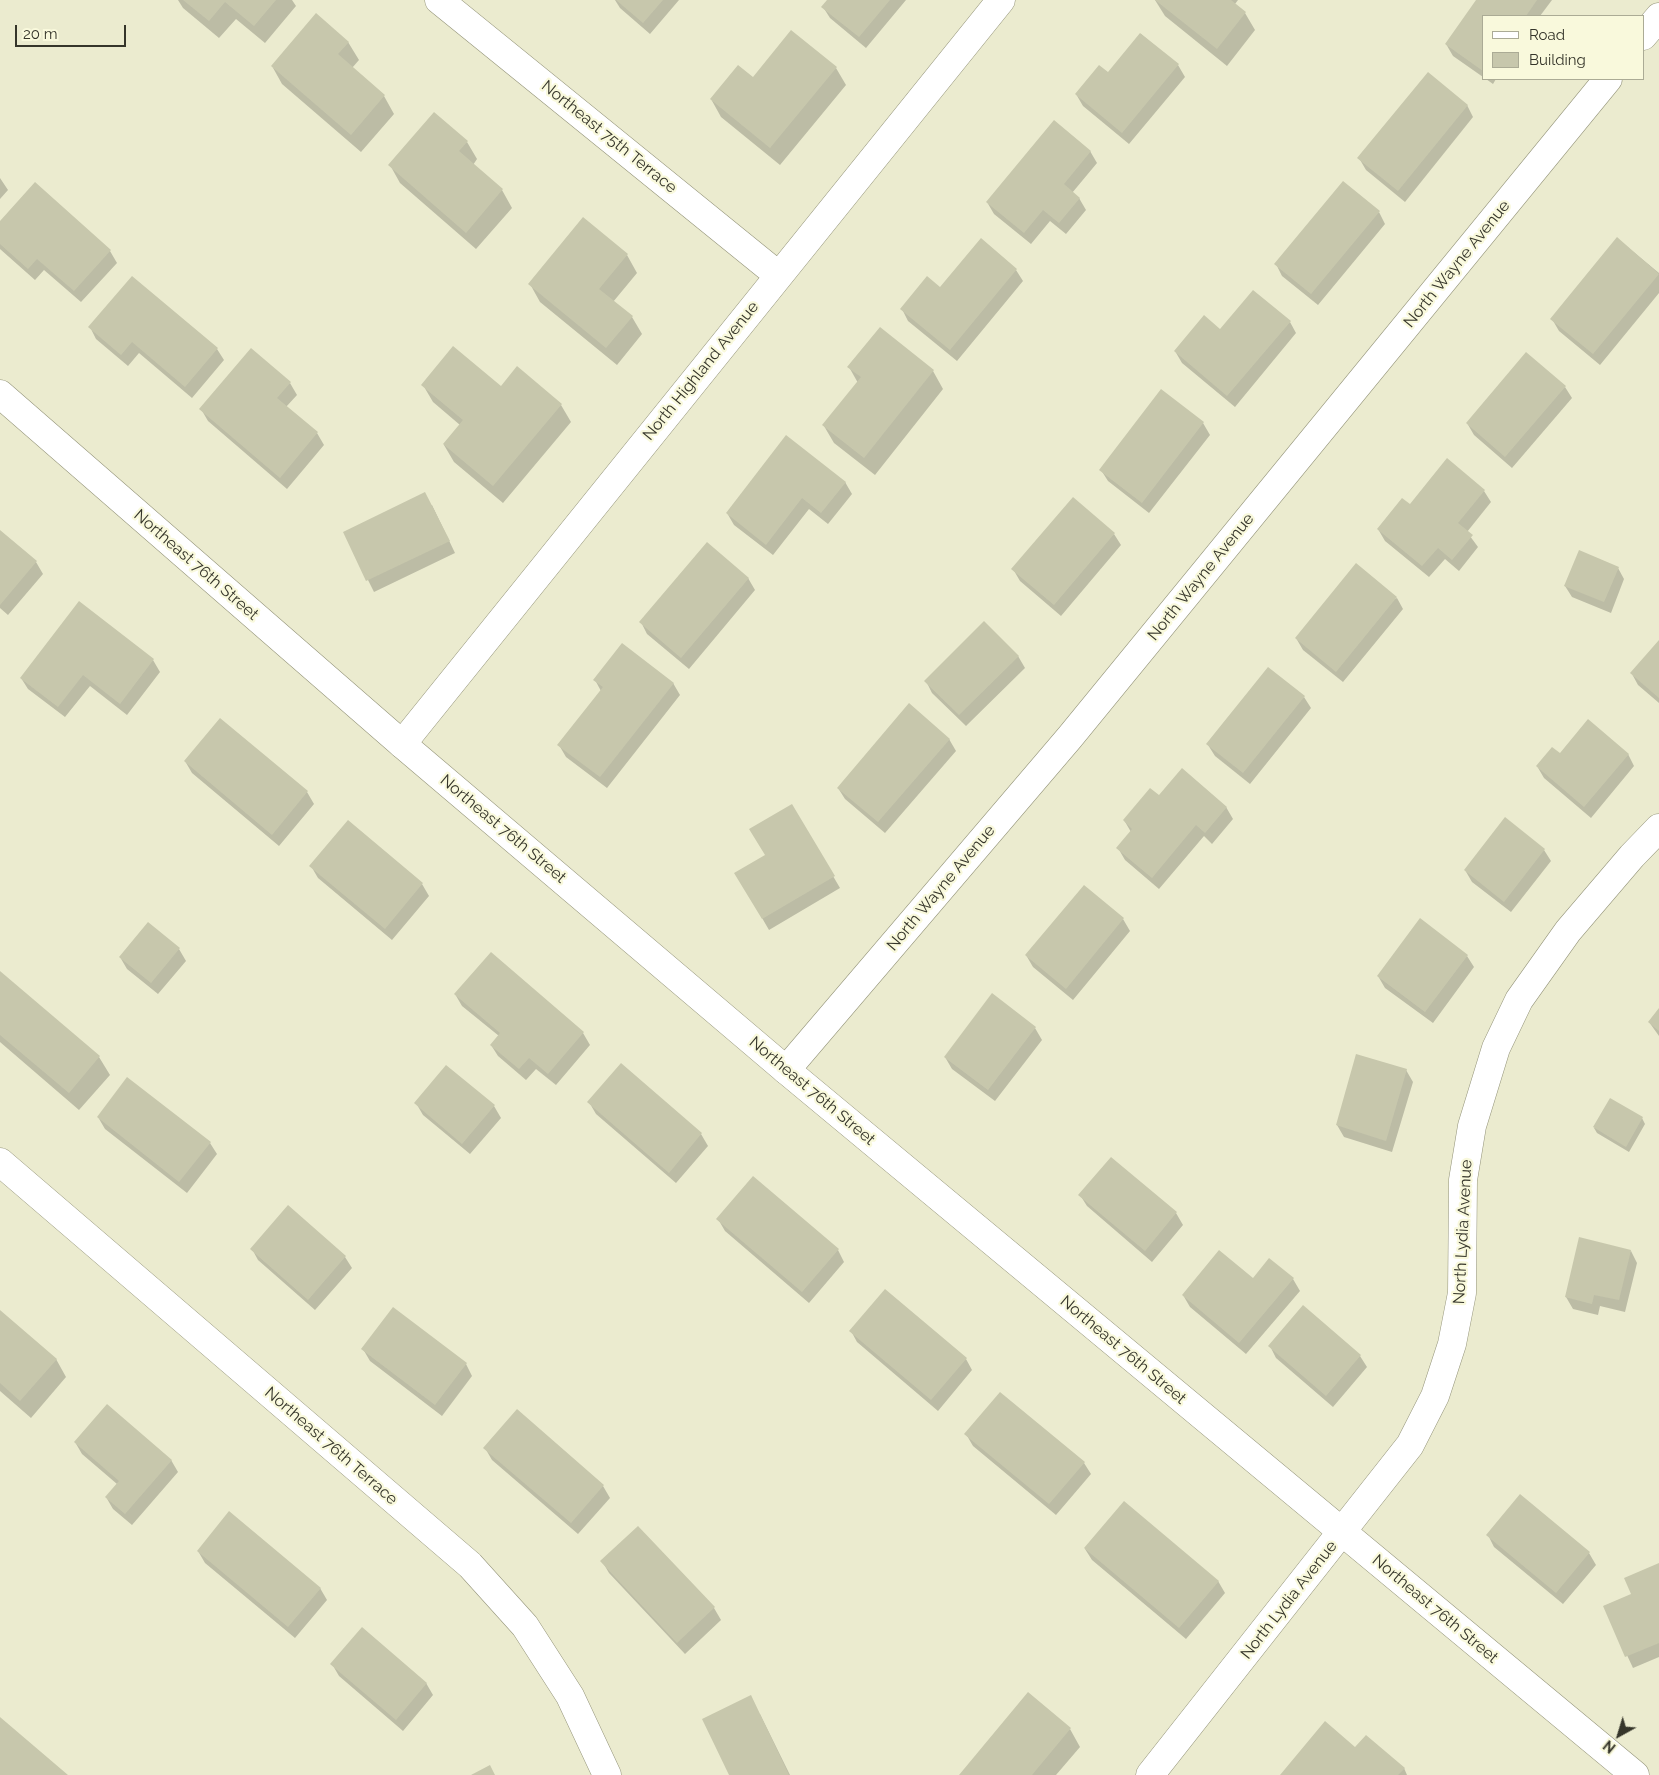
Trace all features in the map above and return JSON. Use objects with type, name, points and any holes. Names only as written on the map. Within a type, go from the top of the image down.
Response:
[{"type":"street","name":"Northeast 75th Terrace","points":[[439,0],[778,275]]},
{"type":"street","name":"North Highland Avenue","points":[[402,744],[1001,0]]},
{"type":"street","points":[[1644,35],[1659,17]]},
{"type":"street","name":"North Wayne Avenue","points":[[786,1070],[1070,737],[1607,80]]},
{"type":"street","name":"Northeast 76th Street","points":[[0,394],[402,744],[786,1070],[1635,1775]]},
{"type":"street","name":"North Lydia Avenue","points":[[1150,1775],[1410,1445],[1435,1396],[1452,1344],[1462,1293],[1463,1180],[1472,1126],[1496,1048],[1519,1000],[1568,931],[1632,856],[1659,828]]},
{"type":"street","name":"Northeast 76th Terrace","points":[[0,1162],[470,1565],[530,1634],[570,1696],[607,1775]]},
{"type":"building","points":[[183,0],[276,0],[254,26],[225,2],[209,21]]},
{"type":"building","points":[[616,0],[663,0],[643,23]]},
{"type":"building","points":[[827,0],[890,0],[859,37],[821,7]]},
{"type":"building","points":[[1155,0],[1231,0],[1246,12],[1217,49]]},
{"type":"building","points":[[1476,0],[1537,0],[1527,15],[1482,15],[1482,70],[1445,44]]},
{"type":"building","points":[[316,13],[349,42],[338,54],[385,95],[351,135],[271,66]]},
{"type":"building","points":[[791,30],[837,67],[770,148],[710,99],[738,65],[753,77]]},
{"type":"building","points":[[1140,33],[1179,64],[1122,133],[1075,94],[1099,65],[1108,72]]},
{"type":"building","points":[[1428,72],[1468,105],[1398,191],[1357,158]]},
{"type":"building","points":[[434,112],[468,141],[459,151],[503,189],[466,233],[388,165]]},
{"type":"building","points":[[1054,120],[1091,151],[1064,184],[1080,198],[1059,223],[1043,210],[1024,233],[986,202]]},
{"type":"building","points":[[1343,181],[1380,211],[1311,294],[1274,264]]},
{"type":"building","points":[[35,182],[111,250],[74,291],[37,259],[28,269],[0,244],[0,221]]},
{"type":"building","points":[[583,217],[628,254],[599,289],[633,316],[606,348],[528,284]]},
{"type":"building","points":[[1617,237],[1659,274],[1593,354],[1550,319]]},
{"type":"building","points":[[981,238],[1017,269],[950,350],[900,309],[927,276],[940,287]]},
{"type":"building","points":[[132,276],[218,348],[185,387],[132,342],[121,355],[88,327]]},
{"type":"building","points":[[1253,290],[1291,321],[1227,396],[1174,351],[1204,315],[1220,329]]},
{"type":"building","points":[[880,327],[934,370],[864,458],[822,425],[861,377],[847,367]]},
{"type":"building","points":[[453,346],[501,386],[517,366],[562,404],[493,486],[443,444],[463,420],[421,385]]},
{"type":"building","points":[[251,348],[291,382],[277,398],[318,432],[280,478],[199,409]]},
{"type":"building","points":[[1526,352],[1566,386],[1505,457],[1466,423]]},
{"type":"building","points":[[1161,389],[1204,422],[1142,503],[1099,470]]},
{"type":"building","points":[[786,435],[846,482],[821,513],[802,498],[766,545],[726,513]]},
{"type":"building","points":[[1447,458],[1485,490],[1458,523],[1473,535],[1452,560],[1438,548],[1422,566],[1377,529],[1402,498],[1410,504]]},
{"type":"building","points":[[425,492],[450,541],[366,581],[343,532]]},
{"type":"building","points":[[1073,497],[1115,533],[1054,605],[1011,569]]},
{"type":"building","points":[[0,530],[37,561],[0,605]]},
{"type":"building","points":[[707,542],[749,578],[681,658],[639,622]]},
{"type":"building","points":[[1579,550],[1619,567],[1604,602],[1564,586]]},
{"type":"building","points":[[1356,563],[1397,597],[1336,672],[1295,638]]},
{"type":"building","points":[[79,601],[154,659],[120,704],[83,675],[58,707],[20,678]]},
{"type":"building","points":[[984,621],[1019,656],[959,715],[924,681]]},
{"type":"building","points":[[1659,640],[1659,698],[1630,673]]},
{"type":"building","points":[[622,643],[674,683],[600,777],[557,745],[603,687],[593,680]]},
{"type":"building","points":[[1268,667],[1305,696],[1243,773],[1206,744]]},
{"type":"building","points":[[909,703],[950,739],[878,822],[837,788]]},
{"type":"building","points":[[220,718],[308,791],[272,835],[184,761]]},
{"type":"building","points":[[1588,719],[1629,754],[1584,807],[1536,766],[1552,747],[1560,753]]},
{"type":"building","points":[[1182,768],[1227,807],[1205,833],[1196,825],[1152,878],[1116,848],[1132,829],[1123,820],[1150,788],[1159,795]]},
{"type":"building","points":[[792,804],[835,876],[762,919],[734,873],[765,855],[749,829]]},
{"type":"building","points":[[1505,817],[1545,849],[1504,902],[1464,870]]},
{"type":"building","points":[[348,820],[423,883],[385,929],[309,866]]},
{"type":"building","points":[[1084,885],[1124,918],[1066,989],[1025,955]]},
{"type":"building","points":[[1420,918],[1468,955],[1425,1012],[1377,976]]},
{"type":"building","points":[[148,922],[180,948],[151,983],[119,957]]},
{"type":"building","points":[[491,952],[584,1032],[548,1074],[529,1058],[519,1069],[490,1045],[500,1033],[454,994]]},
{"type":"building","points":[[0,971],[100,1056],[69,1093],[0,1035]]},
{"type":"building","points":[[992,993],[1036,1027],[988,1090],[944,1057]]},
{"type":"building","points":[[1659,1008],[1659,1031],[1648,1022]]},
{"type":"building","points":[[1356,1054],[1407,1069],[1386,1141],[1336,1125]]},
{"type":"building","points":[[621,1063],[702,1133],[669,1173],[587,1102]]},
{"type":"building","points":[[446,1065],[495,1105],[462,1144],[414,1103]]},
{"type":"building","points":[[127,1077],[211,1142],[179,1182],[97,1117]]},
{"type":"building","points":[[1610,1098],[1643,1117],[1626,1147],[1593,1127]]},
{"type":"building","points":[[1111,1157],[1177,1212],[1145,1251],[1078,1195]]},
{"type":"building","points":[[753,1176],[839,1249],[802,1292],[716,1219]]},
{"type":"building","points":[[288,1205],[346,1256],[308,1300],[250,1249]]},
{"type":"building","points":[[1579,1237],[1631,1250],[1619,1300],[1594,1295],[1592,1304],[1565,1297]]},
{"type":"building","points":[[1219,1250],[1253,1278],[1269,1258],[1294,1278],[1239,1343],[1182,1295]]},
{"type":"building","points":[[885,1289],[967,1358],[931,1400],[849,1331]]},
{"type":"building","points":[[1303,1305],[1361,1355],[1326,1396],[1268,1346]]},
{"type":"building","points":[[393,1307],[467,1363],[435,1405],[361,1349]]},
{"type":"building","points":[[0,1310],[57,1359],[20,1401],[0,1383]]},
{"type":"building","points":[[1000,1392],[1085,1462],[1049,1504],[964,1434]]},
{"type":"building","points":[[107,1404],[172,1460],[125,1514],[105,1497],[119,1481],[74,1442]]},
{"type":"building","points":[[517,1409],[604,1485],[571,1523],[483,1448]]},
{"type":"building","points":[[1520,1494],[1590,1552],[1556,1593],[1486,1535]]},
{"type":"building","points":[[1124,1501],[1219,1581],[1179,1628],[1084,1548]]},
{"type":"building","points":[[229,1511],[321,1588],[288,1627],[197,1551]]},
{"type":"building","points":[[638,1526],[715,1607],[677,1643],[600,1561]]},
{"type":"building","points":[[1659,1563],[1659,1643],[1625,1657],[1603,1606],[1631,1594],[1624,1578]]},
{"type":"building","points":[[362,1627],[427,1683],[396,1720],[330,1664]]},
{"type":"building","points":[[1028,1692],[1071,1728],[1032,1775],[959,1775]]},
{"type":"building","points":[[751,1695],[789,1775],[729,1775],[702,1719]]},
{"type":"building","points":[[0,1717],[68,1775],[0,1775]]},
{"type":"building","points":[[1325,1721],[1355,1747],[1366,1735],[1405,1768],[1398,1775],[1280,1775]]},
{"type":"building","points":[[490,1765],[495,1775],[471,1775]]}]
